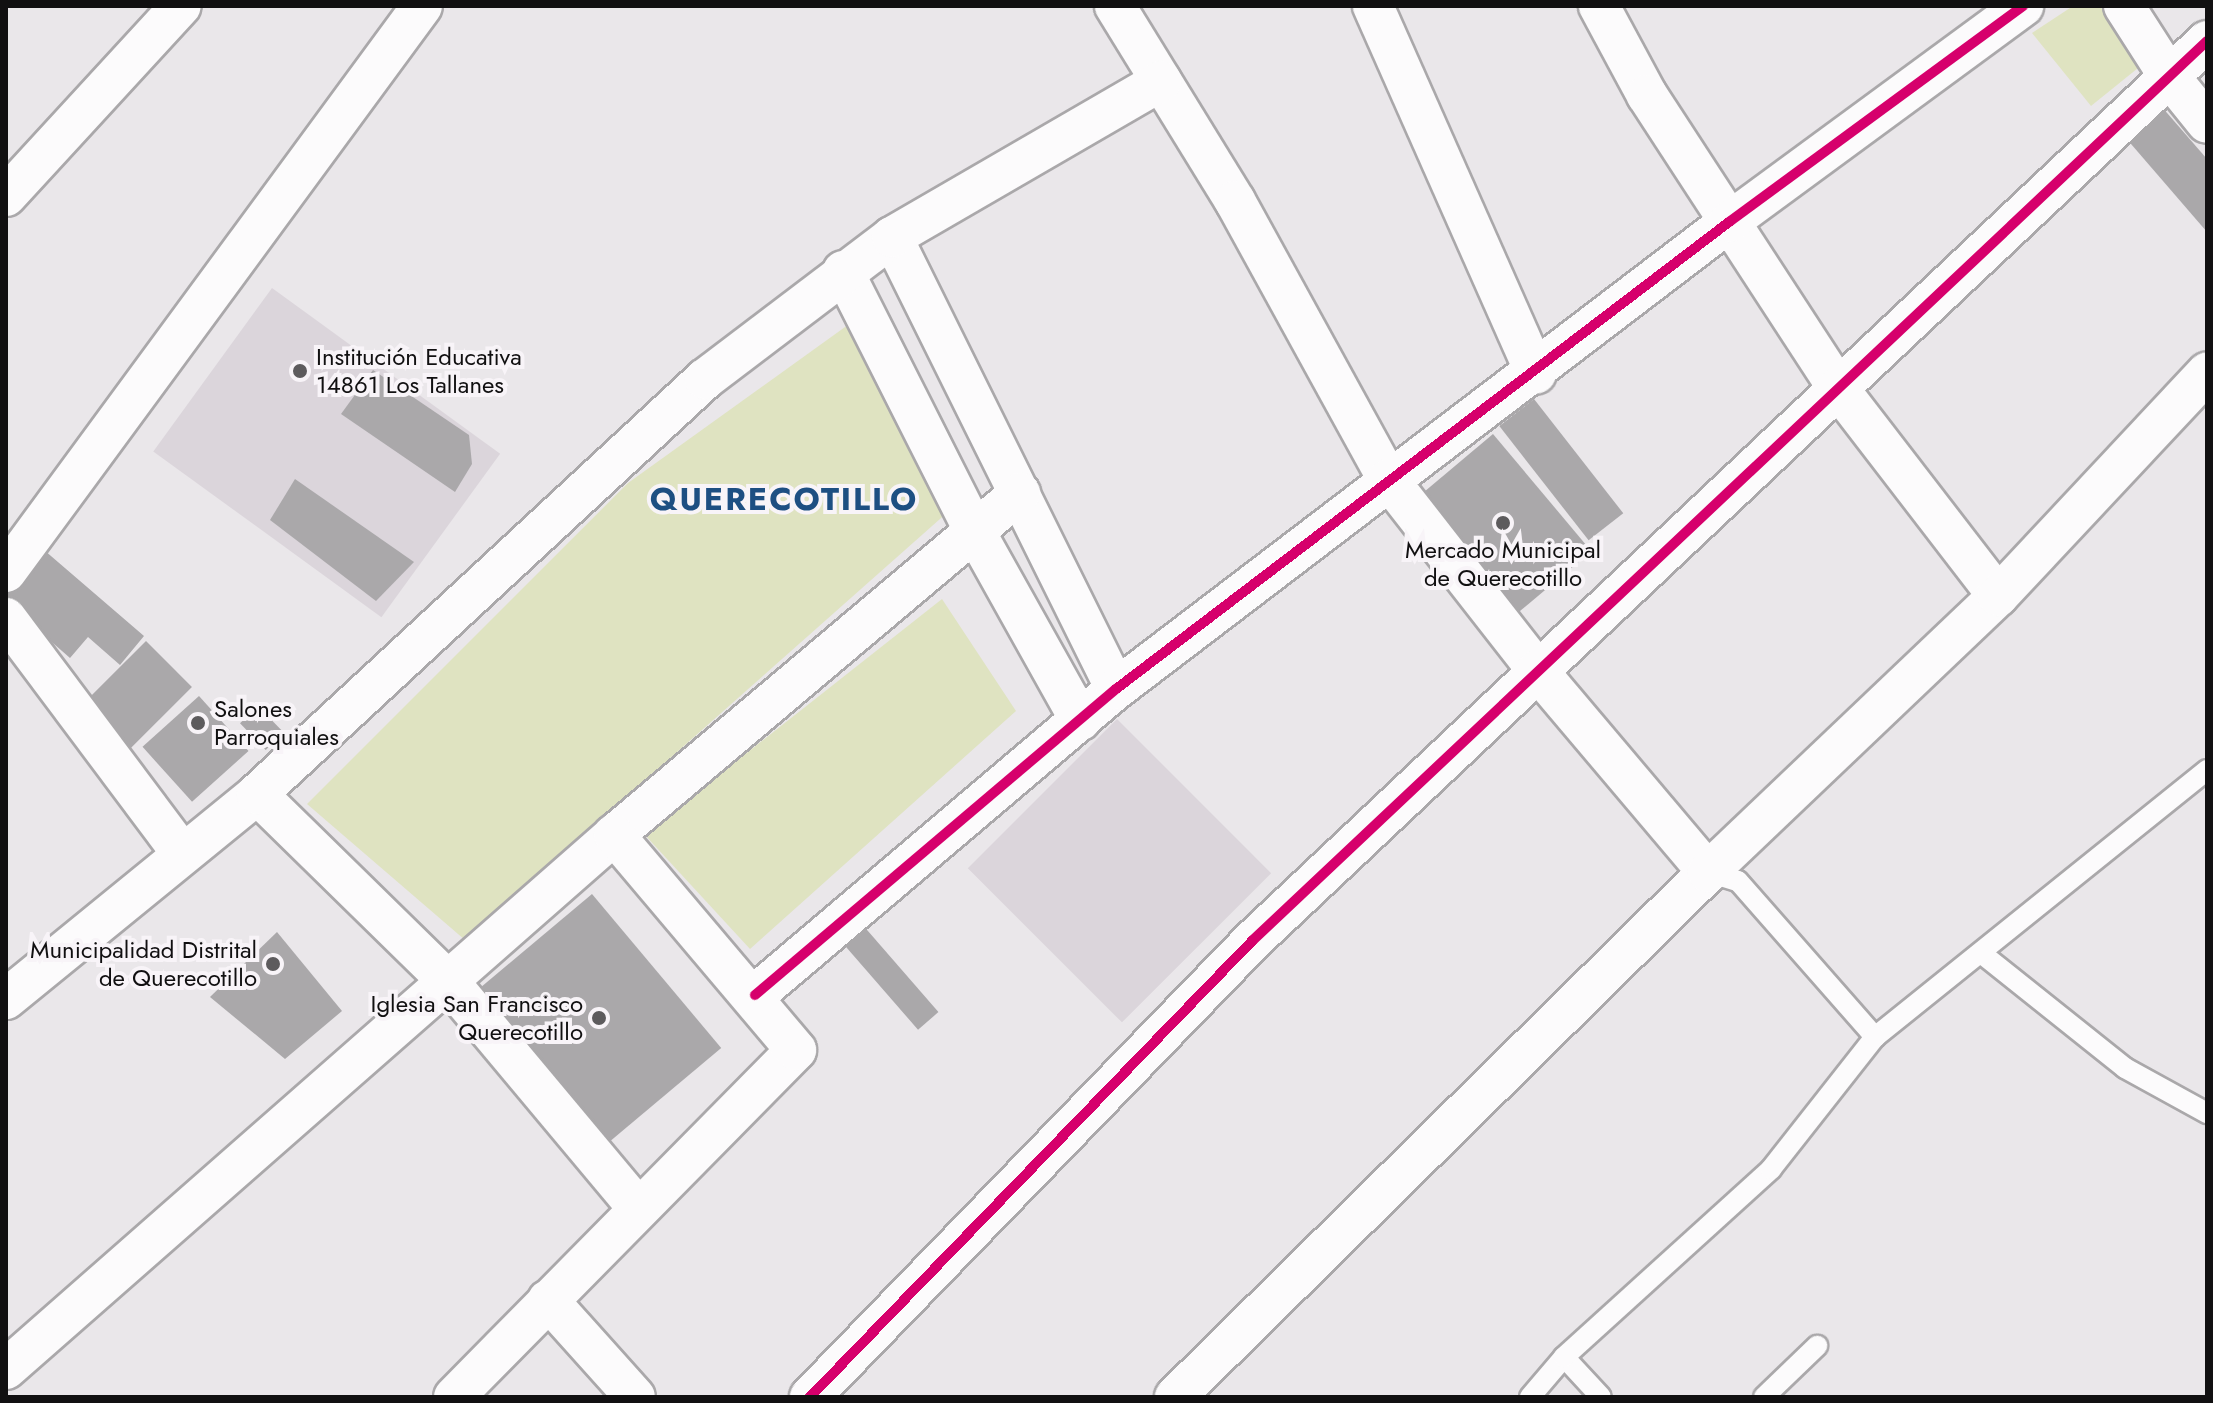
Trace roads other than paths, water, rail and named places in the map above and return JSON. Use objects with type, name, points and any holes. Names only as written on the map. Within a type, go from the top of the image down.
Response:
[{"type":"street","points":[[6,196],[181,6]]},
{"type":"street","points":[[6,572],[422,6]]},
{"type":"street","points":[[1115,6],[1235,201],[1388,479],[1537,670],[1708,872]]},
{"type":"street","points":[[1373,6],[1536,373]]},
{"type":"street","points":[[1599,6],[1647,95],[1838,388],[1998,596]]},
{"type":"street","points":[[755,995],[1116,689],[1388,479],[1536,373],[1729,222],[2023,6]]},
{"type":"street","points":[[2124,6],[2169,76],[2207,123]]},
{"type":"street","points":[[810,1397],[1252,941],[2207,41]]},
{"type":"street","points":[[6,999],[257,794],[705,379],[843,271],[892,237],[1161,81]]},
{"type":"street","points":[[892,237],[1116,689]]},
{"type":"street","points":[[843,271],[974,530],[1080,720]]},
{"type":"street","points":[[1175,1397],[1708,872],[1998,596],[2207,373]]},
{"type":"street","points":[[6,1369],[614,835],[1020,493]]},
{"type":"street","points":[[6,618],[182,853]]},
{"type":"street","points":[[257,794],[449,982],[637,1207]]},
{"type":"street","points":[[454,1397],[637,1207],[796,1050],[755,995],[614,835]]},
{"type":"street","points":[[548,1300],[635,1397]]},
{"type":"lane","points":[[1530,1397],[1564,1357],[1771,1169],[1875,1037],[2207,770]]},
{"type":"lane","points":[[1708,872],[1738,881],[1875,1037]]},
{"type":"lane","points":[[1981,953],[2125,1068],[2207,1113]]},
{"type":"lane","points":[[1764,1397],[1817,1346]]},
{"type":"lane","points":[[1564,1357],[1601,1397]]},
{"type":"place","name":"Institución Educativa 14861 Los Tallanes","points":[[300,371]]},
{"type":"place","name":"Mercado Municipal de Querecotillo","points":[[1503,523]]},
{"type":"place","name":"Salones Parroquiales","points":[[198,723]]},
{"type":"place","name":"Municipalidad Distrital de Querecotillo","points":[[273,964]]},
{"type":"place","name":"Iglesia San Francisco Querecotillo","points":[[599,1018]]},
{"type":"district","name":"QUERECOTILLO","points":[[784,499]]}]
